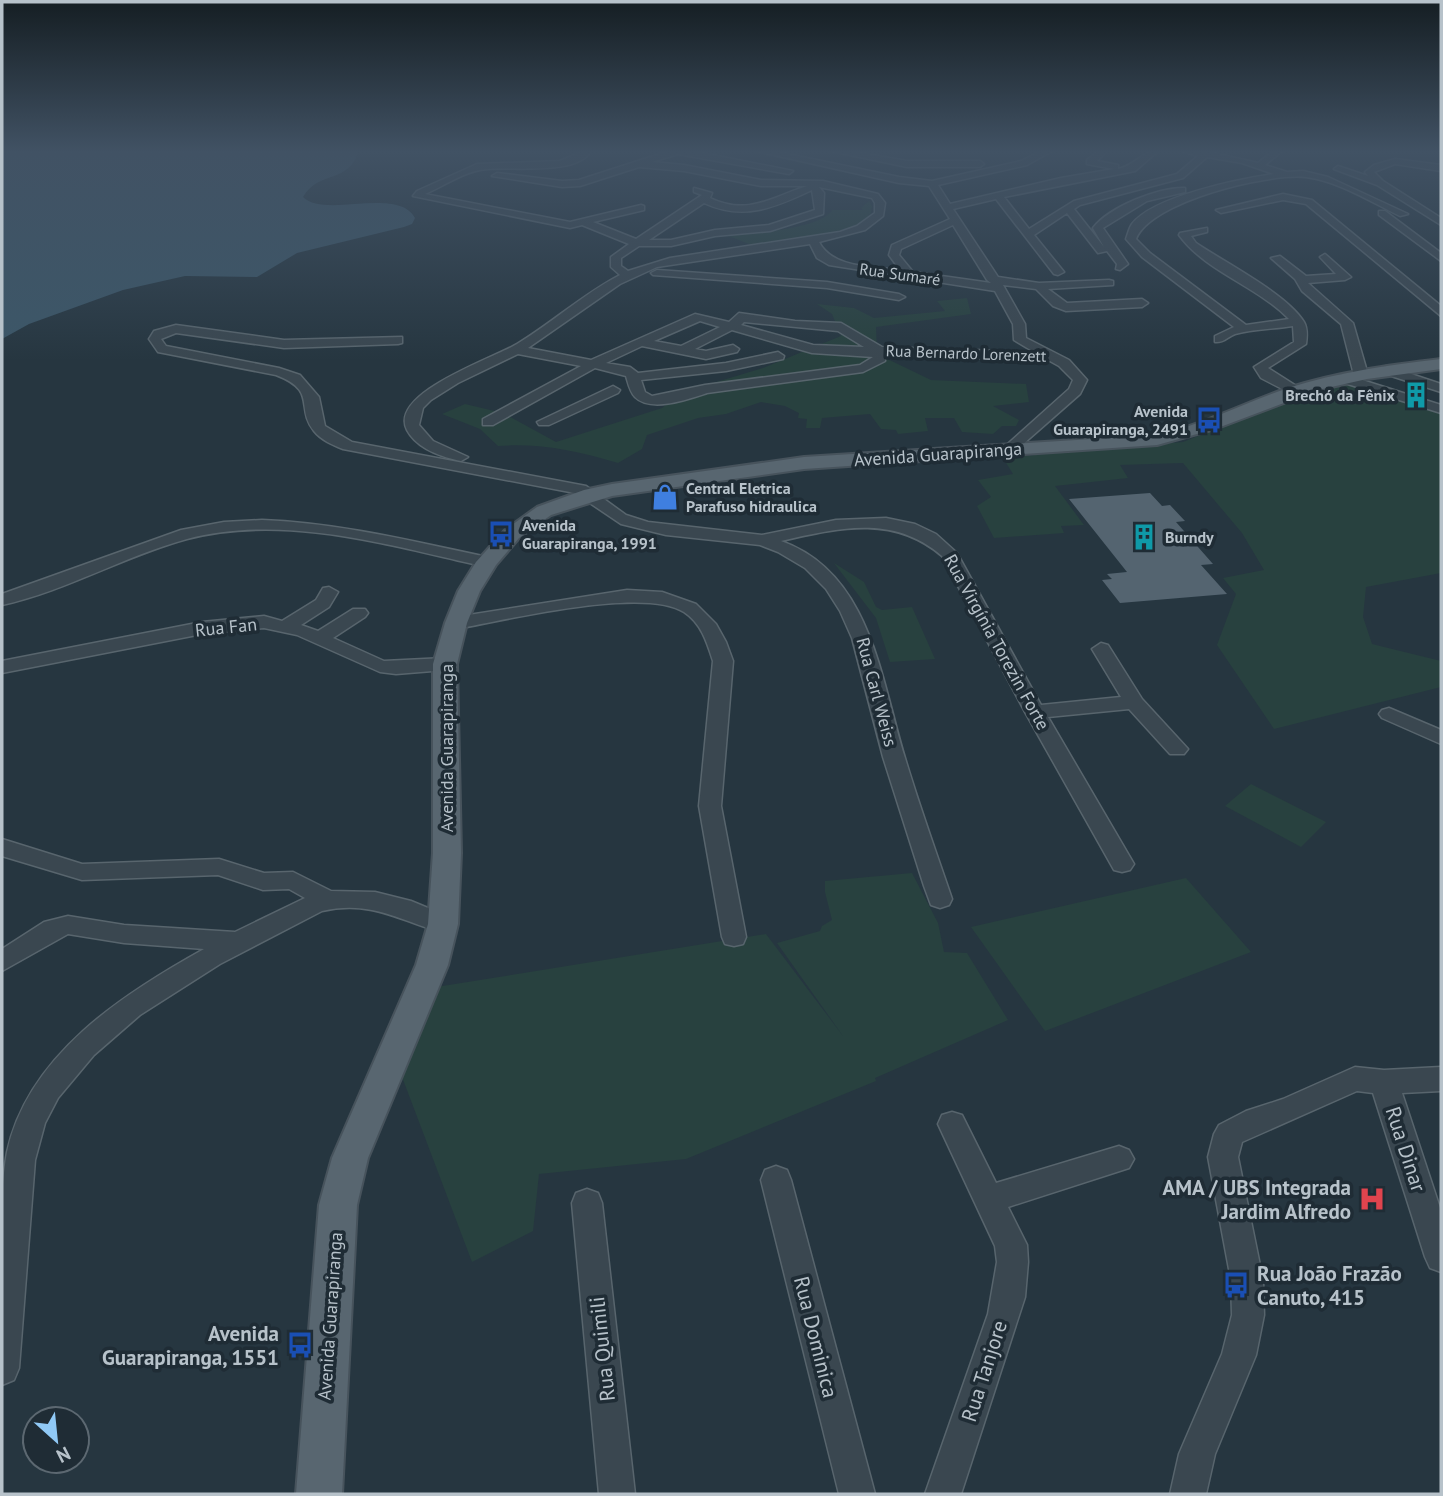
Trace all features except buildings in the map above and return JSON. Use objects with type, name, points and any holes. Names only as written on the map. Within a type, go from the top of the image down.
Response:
[{"type":"main road","name":"Avenida Guarapiranga","points":[[318,1494],[338,1205],[350,1158],[432,965],[443,924],[447,853],[443,760],[445,664],[456,623],[469,591],[486,562],[512,534],[537,491],[592,494],[700,475],[804,463],[1172,437],[1296,392],[1352,376],[1441,364]]},
{"type":"street","points":[[548,221],[570,225],[594,221]]},
{"type":"street","points":[[670,221],[614,259],[616,267],[633,274],[801,283],[899,297]]},
{"type":"street","points":[[586,223],[636,243],[679,243],[715,233],[775,227],[794,221]]},
{"type":"street","points":[[537,491],[435,448],[420,437],[412,426],[413,411],[431,394],[454,379],[516,350],[633,274],[659,264],[855,231],[871,221]]},
{"type":"street","points":[[910,275],[894,255],[895,247],[954,221],[1017,319],[1020,340],[1055,357],[1078,375],[1079,385],[1009,449]]},
{"type":"street","points":[[1018,221],[1058,272]]},
{"type":"street","points":[[1028,234],[1048,221]]},
{"type":"street","points":[[1078,221],[1121,268],[1123,264],[1098,228],[1106,221]]},
{"type":"street","points":[[1144,221],[1134,228],[1130,239],[1146,255],[1244,329]]},
{"type":"street","points":[[1333,221],[1441,312]]},
{"type":"street","points":[[1394,221],[1441,258]]},
{"type":"street","points":[[1203,230],[1184,235],[1192,245],[1278,305],[1297,322],[1300,344],[1261,367],[1263,373],[1296,392]]},
{"type":"street","name":"Rua Sumaré","points":[[813,240],[821,257],[833,262],[910,275],[1040,286],[1109,283]]},
{"type":"street","points":[[750,250],[761,261]]},
{"type":"street","points":[[1302,279],[1345,277],[1325,257]]},
{"type":"street","points":[[1276,258],[1302,279],[1306,289],[1348,323],[1352,376],[1441,409]]},
{"type":"street","points":[[776,270],[801,283]]},
{"type":"street","points":[[1040,286],[1062,307],[1142,303]]},
{"type":"street","points":[[788,359],[796,346],[794,325],[803,313]]},
{"type":"street","points":[[488,422],[596,365],[610,355],[699,317],[841,327],[877,350],[880,358],[863,368],[705,389],[688,395],[649,401],[639,394],[633,377],[625,370],[596,365],[516,350]]},
{"type":"street","points":[[684,350],[742,318]]},
{"type":"street","name":"Rua Bernardo Lorenzett","points":[[742,318],[796,346],[1055,357]]},
{"type":"street","points":[[1219,339],[1229,332],[1297,322]]},
{"type":"street","points":[[398,340],[284,344],[183,329],[164,331],[155,339],[162,349],[259,367],[295,378],[312,397],[312,414],[318,428],[327,438],[348,446],[537,491],[571,487],[592,494]]},
{"type":"street","points":[[640,342],[706,355],[733,349]]},
{"type":"street","points":[[633,377],[788,359],[820,368],[824,371],[823,374]]},
{"type":"street","points":[[1387,370],[1441,388]]},
{"type":"street","points":[[544,422],[612,390]]},
{"type":"street","points":[[536,397],[572,409]]},
{"type":"street","name":"Rua Carl Weiss","points":[[592,494],[610,514],[644,526],[726,532],[764,540],[787,550],[817,570],[833,588],[858,625],[895,760],[940,899]]},
{"type":"street","points":[[2,600],[56,584],[158,542],[211,529],[259,523],[294,525],[356,535],[486,562]]},
{"type":"street","name":"Rua Virgínia Torezin Forte","points":[[764,540],[815,529],[868,523],[904,526],[929,535],[949,553],[1035,712],[1122,863]]},
{"type":"street","points":[[286,626],[323,603],[329,592]]},
{"type":"street","points":[[456,623],[627,595],[656,595],[673,599],[700,613],[718,640],[723,661],[710,806],[734,937]]},
{"type":"street","points":[[319,639],[359,613]]},
{"type":"street","name":"Rua Fan","points":[[2,667],[202,628],[245,623],[286,626],[380,666],[396,668],[445,664]]},
{"type":"street","points":[[1101,649],[1134,702],[1177,749]]},
{"type":"street","points":[[1035,712],[1134,702]]},
{"type":"street","points":[[1389,714],[1441,738]]},
{"type":"street","points":[[2,847],[82,872],[219,867],[263,882],[293,880],[328,901]]},
{"type":"street","points":[[2,1368],[18,1168],[27,1132],[44,1097],[65,1067],[122,1016],[237,942],[296,913],[328,901],[365,898],[392,903],[443,924]]},
{"type":"street","points":[[2,961],[53,929],[68,925],[124,934],[237,942]]},
{"type":"street","points":[[1188,1494],[1197,1454],[1239,1355],[1248,1315],[1247,1280],[1223,1157],[1230,1134],[1256,1120],[1290,1109],[1355,1079],[1384,1082],[1441,1079]]},
{"type":"street","name":"Rua Dinar","points":[[1384,1082],[1441,1256]]},
{"type":"street","points":[[952,1124],[990,1199],[1119,1159]]},
{"type":"street","name":"Rua Dominica","points":[[776,1180],[857,1494]]},
{"type":"street","name":"Rua Tanjore","points":[[943,1494],[1011,1287],[1014,1262],[1011,1245],[990,1199]]},
{"type":"street","name":"Rua Quimili","points":[[587,1203],[617,1494]]},
{"type":"green space","points":[[864,221],[859,226],[844,232],[759,248],[726,235],[766,231],[814,222]]},
{"type":"green space","points":[[967,298],[971,314],[876,327],[877,354],[931,380],[1026,384],[1029,402],[993,406],[1019,420],[1016,426],[1002,426],[993,434],[962,432],[954,418],[925,418],[928,431],[898,434],[896,430],[881,429],[870,414],[822,418],[820,428],[806,428],[807,419],[798,418],[799,413],[785,406],[761,402],[726,414],[698,418],[647,435],[642,449],[618,463],[558,449],[498,446],[480,429],[442,414],[465,404],[503,413],[556,442],[662,408],[680,393],[763,368],[841,336],[832,314],[817,304],[854,308],[874,318],[945,311],[937,301]]},
{"type":"green space","points":[[1347,384],[1441,414],[1441,573],[1366,587],[1363,617],[1372,644],[1441,661],[1441,687],[1274,729],[1217,645],[1236,594],[1223,578],[1264,570],[1242,533],[1183,463],[1120,465],[1128,478],[1055,486],[1084,525],[1061,526],[1064,533],[994,538],[977,506],[991,497],[978,480],[1013,474],[1003,458],[1183,442],[1281,403]]},
{"type":"green space","points":[[834,563],[864,582],[876,607],[882,610],[912,607],[935,659],[890,662],[876,618]]},
{"type":"green space","points":[[1251,784],[1326,822],[1301,847],[1225,806]]},
{"type":"green space","points":[[912,873],[938,923],[944,952],[967,953],[1008,1020],[875,1078],[876,1081],[686,1159],[539,1174],[533,1231],[472,1262],[399,1069],[430,988],[766,934],[843,1036],[777,943],[820,931],[822,926],[832,920],[825,881]]},
{"type":"green space","points":[[1186,878],[1251,952],[1045,1031],[971,927]]},
{"type":"water","points":[[2,221],[414,221],[404,227],[297,253],[257,277],[185,276],[123,290],[29,324],[2,339]]},
{"type":"place","name":"Brechó da Fênix","points":[[1416,395]]},
{"type":"place","name":"Avenida Guarapiranga, 2491","points":[[1209,420]]},
{"type":"place","name":"Central Eletrica Parafuso hidraulica","points":[[665,497]]},
{"type":"place","name":"Avenida Guarapiranga, 1991","points":[[501,534]]},
{"type":"place","name":"Burndy","points":[[1144,537]]},
{"type":"place","name":"AMA / UBS Integrada Jardim Alfredo","points":[[1372,1199]]},
{"type":"place","name":"Rua João Frazão Canuto, 415","points":[[1236,1285]]},
{"type":"place","name":"Avenida Guarapiranga, 1551","points":[[300,1345]]}]
